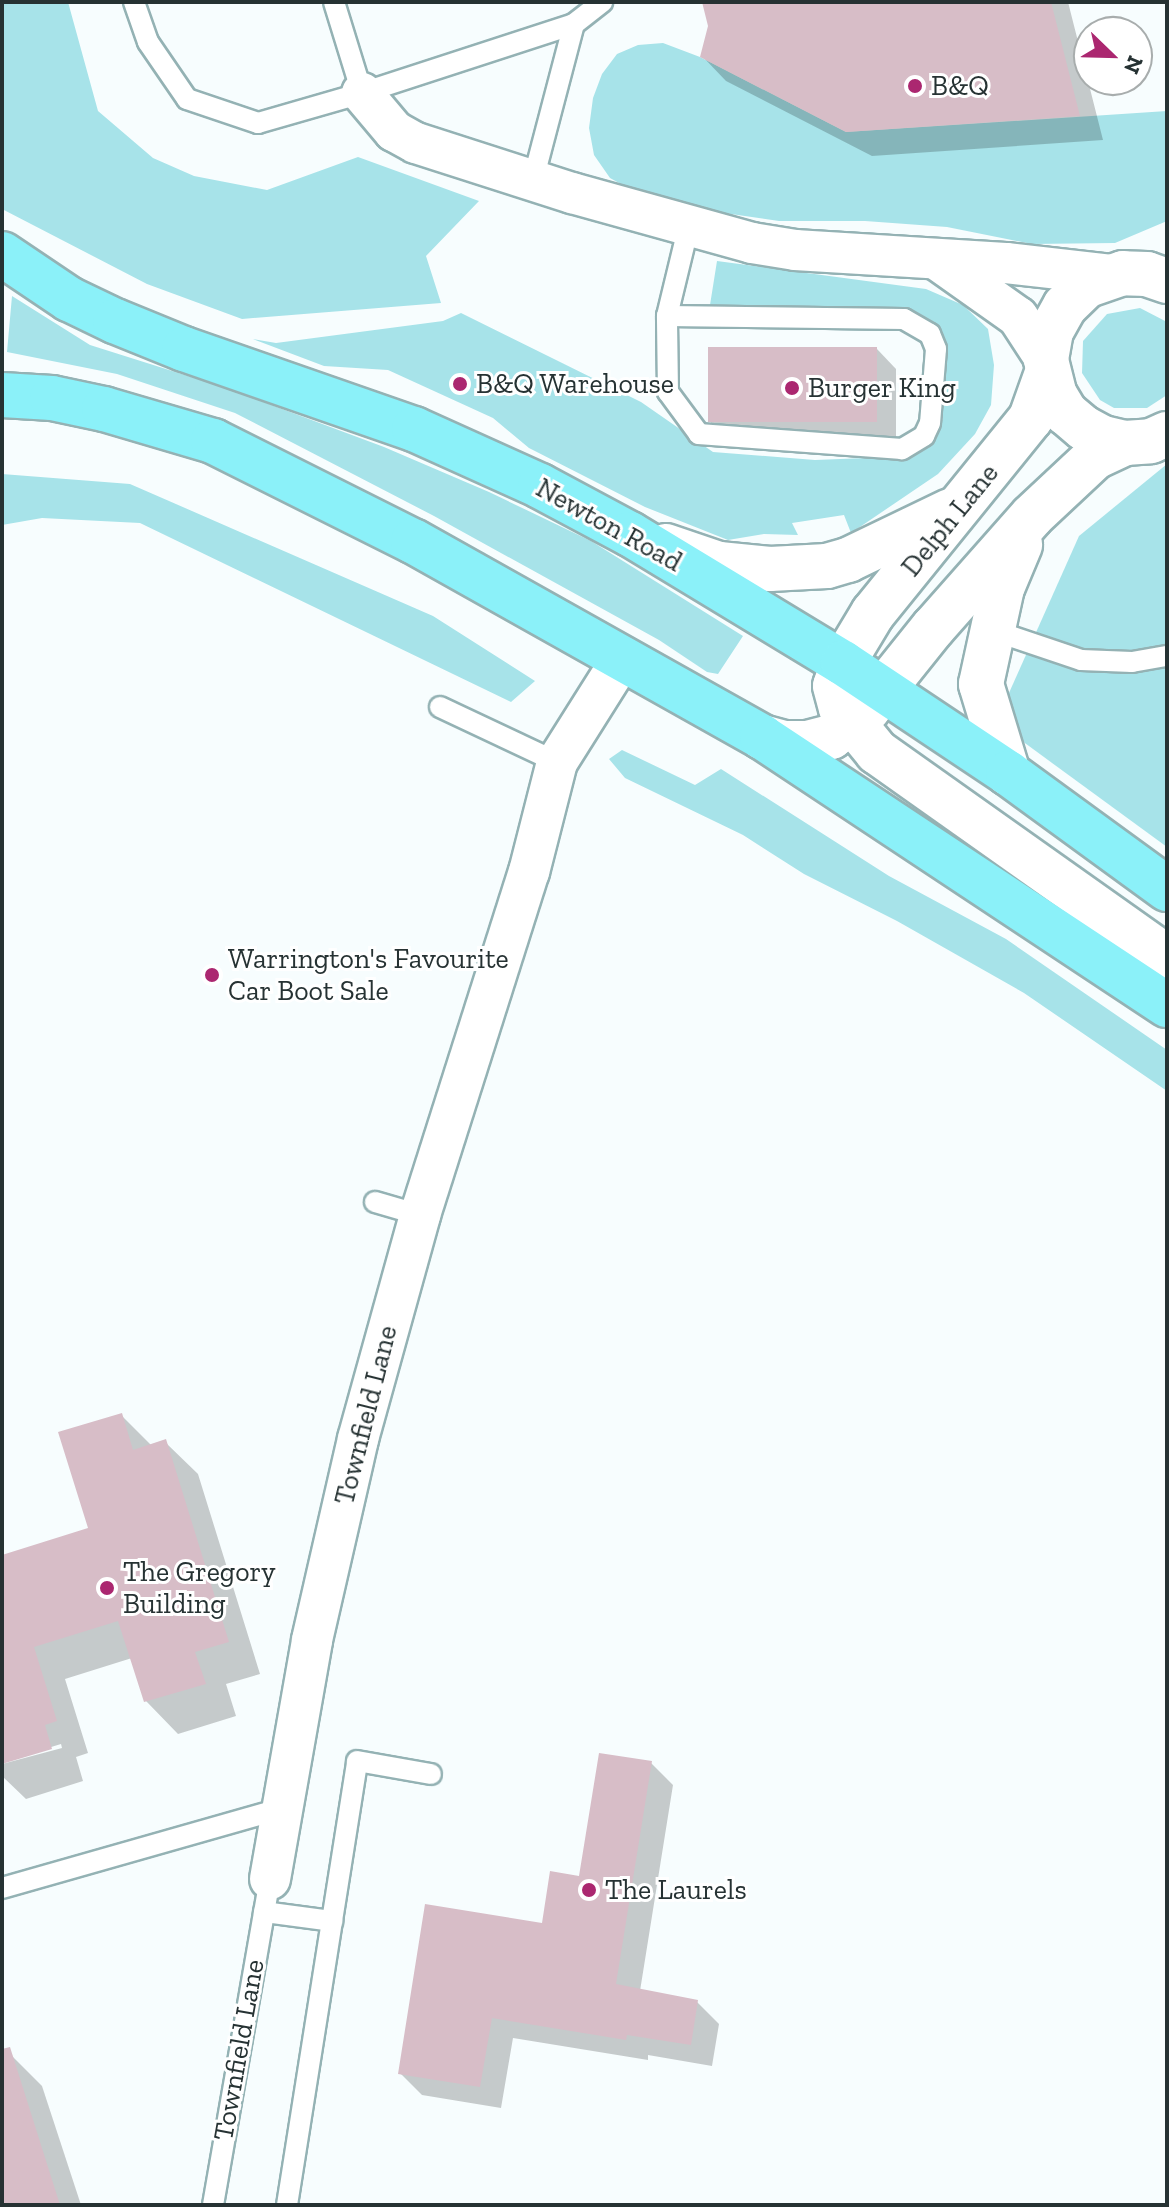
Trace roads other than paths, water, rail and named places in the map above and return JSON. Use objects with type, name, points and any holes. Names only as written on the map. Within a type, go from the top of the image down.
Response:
[{"type":"main road","name":"Newton Road","points":[[2,254],[69,299],[115,321],[184,349],[414,429],[540,486],[630,534],[883,689],[1008,773],[1167,889]]},
{"type":"main road","points":[[2,395],[52,398],[104,409],[213,441],[413,541],[762,737],[1167,1005]]},
{"type":"street","points":[[362,93],[394,131],[416,143],[752,243],[795,250],[1147,274],[1167,281]]},
{"type":"street","points":[[1118,274],[1167,252]]},
{"type":"street","points":[[936,259],[1018,317],[1047,367],[1055,395],[1066,413],[1103,438],[1125,443]]},
{"type":"street","name":"Delph Lane","points":[[843,663],[873,613],[1031,418],[1047,367],[1051,331],[1065,306],[1086,286],[1118,274]]},
{"type":"street","name":"Delph Lane","points":[[762,737],[784,743],[807,743],[831,737],[851,723],[868,709],[1032,516],[1095,457],[1125,443],[1151,441],[1167,434]]},
{"type":"street","points":[[630,534],[719,564],[770,569],[827,566],[848,560],[964,504]]},
{"type":"street","points":[[1008,773],[981,684],[1002,588],[1032,516]]},
{"type":"street","name":"Townfield Lane","points":[[267,1895],[312,1640],[354,1454],[420,1215],[529,872],[557,762],[623,657]]},
{"type":"street","points":[[843,663],[835,686],[841,708],[877,752],[1167,957]]},
{"type":"lane","points":[[134,2],[148,42],[187,99],[258,123],[362,93],[574,24],[602,2]]},
{"type":"lane","points":[[334,2],[362,93]]},
{"type":"lane","points":[[533,180],[574,24]]},
{"type":"lane","points":[[667,316],[904,319],[930,334],[936,349],[930,423],[924,436],[902,449],[699,434],[668,392],[667,316],[689,225]]},
{"type":"lane","points":[[992,630],[1081,660],[1132,662],[1167,656]]},
{"type":"lane","points":[[440,707],[557,762]]},
{"type":"lane","points":[[375,1202],[420,1215]]},
{"type":"lane","points":[[287,2205],[357,1761],[431,1774]]},
{"type":"lane","points":[[2,1888],[283,1808]]},
{"type":"lane","points":[[267,1895],[332,1921]]},
{"type":"lane","name":"Townfield Lane","points":[[213,2205],[267,1895]]},
{"type":"place","name":"B&Q","points":[[915,86]]},
{"type":"place","name":"B&Q Warehouse","points":[[460,384]]},
{"type":"place","name":"Burger King","points":[[792,388]]},
{"type":"place","name":"Warrington's Favourite Car Boot Sale","points":[[212,975]]},
{"type":"place","name":"The Gregory Building","points":[[107,1588]]},
{"type":"place","name":"The Laurels","points":[[589,1890]]}]
